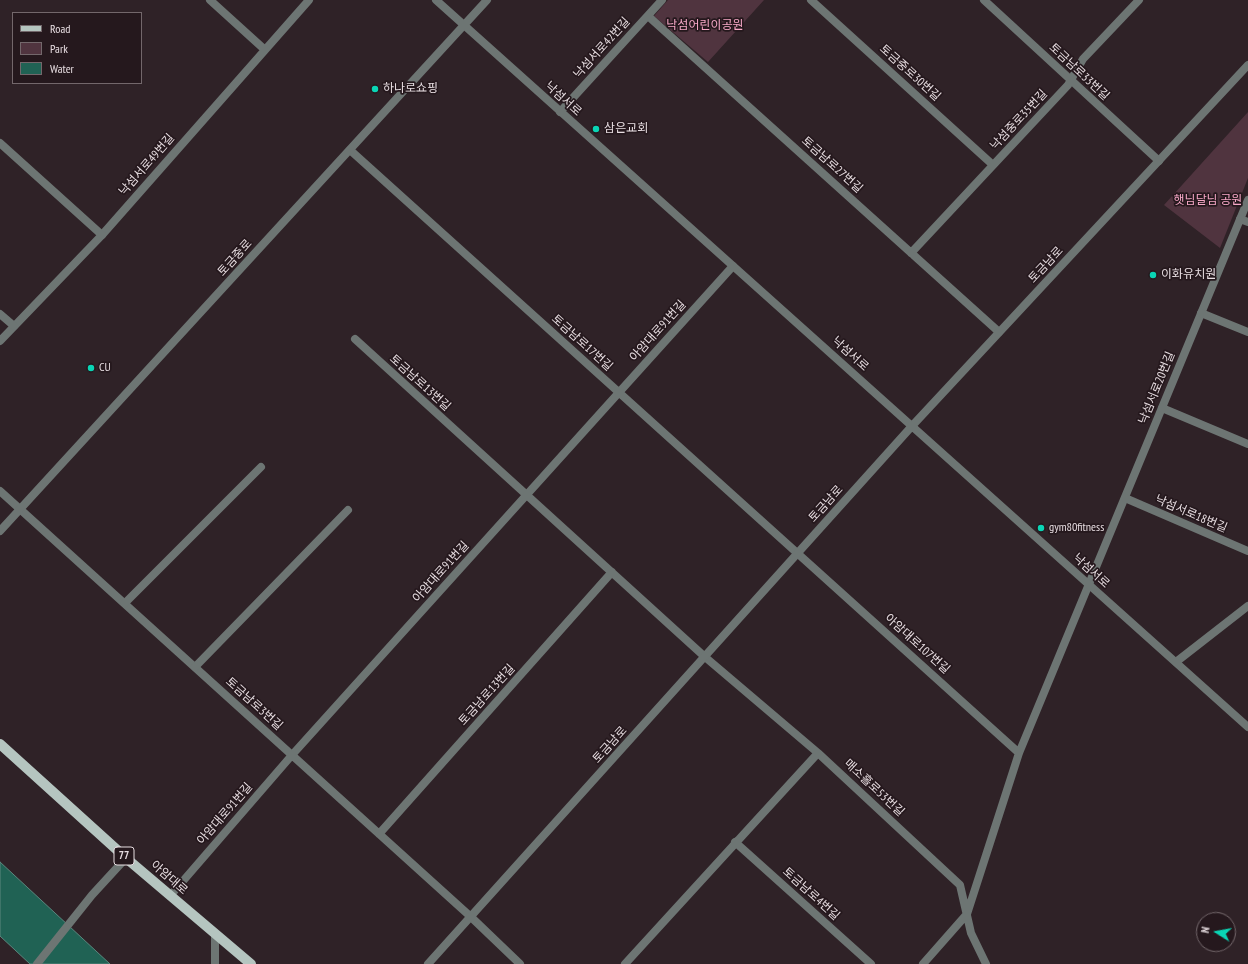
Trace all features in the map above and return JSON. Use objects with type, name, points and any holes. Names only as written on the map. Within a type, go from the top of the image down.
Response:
[{"type":"main road","name":"아암대로","points":[[0,744],[126,858],[251,964]]},
{"type":"street","points":[[210,0],[264,49]]},
{"type":"street","name":"낙섬서로49번길","points":[[0,341],[102,235],[264,49],[309,0]]},
{"type":"street","name":"낙섬서로","points":[[436,0],[1248,726]]},
{"type":"street","name":"토금중로","points":[[0,531],[487,0]]},
{"type":"street","name":"낙섬서로42번길","points":[[560,112],[662,0]]},
{"type":"street","name":"토금중로30번길","points":[[811,0],[993,165]]},
{"type":"street","name":"토금남로33번길","points":[[984,0],[1159,161]]},
{"type":"street","name":"낙섬중로35번길","points":[[911,253],[1068,85],[1083,59],[1139,0]]},
{"type":"street","name":"토금남로27번길","points":[[648,16],[999,332]]},
{"type":"street","name":"토금남로","points":[[428,964],[912,426],[1248,65]]},
{"type":"street","points":[[0,143],[102,235]]},
{"type":"street","name":"토금남로17번길","points":[[350,150],[798,553]]},
{"type":"street","name":"낙섬서로20번길","points":[[1089,585],[1201,313],[1244,221],[1248,200]]},
{"type":"street","name":"아암대로91번길","points":[[170,896],[292,755],[733,266]]},
{"type":"street","points":[[1201,313],[1248,332]]},
{"type":"street","points":[[0,314],[14,326]]},
{"type":"street","name":"토금남로13번길","points":[[355,339],[705,657]]},
{"type":"street","points":[[1162,408],[1248,444]]},
{"type":"street","points":[[125,603],[261,467]]},
{"type":"street","name":"토금남로3번길","points":[[0,491],[471,917]]},
{"type":"street","name":"낙섬서로18번길","points":[[1125,498],[1248,551]]},
{"type":"street","points":[[195,667],[348,510]]},
{"type":"street","name":"아암대로107번길","points":[[798,553],[1019,753]]},
{"type":"street","name":"토금남로13번길","points":[[379,834],[612,572]]},
{"type":"street","points":[[923,964],[967,914],[1019,753],[1089,585]]},
{"type":"street","points":[[1176,662],[1248,606]]},
{"type":"street","name":"매소홀로53번길","points":[[705,657],[818,752],[960,885],[971,932],[979,954],[986,964]]},
{"type":"street","points":[[625,964],[818,752]]},
{"type":"street","name":"토금남로4번길","points":[[735,842],[871,964]]},
{"type":"street","points":[[37,964],[92,896],[126,858]]},
{"type":"street","points":[[471,917],[520,964]]},
{"type":"street","points":[[215,935],[215,964]]},
{"type":"green space","name":"낙섬어린이공원","points":[[668,0],[764,0],[708,62],[654,16]]},
{"type":"green space","name":"햇님달님 공원","points":[[1248,112],[1248,178],[1220,248],[1164,205]]},
{"type":"water","points":[[0,862],[110,964],[30,964],[0,936]]},
{"type":"place","name":"하나로쇼핑","points":[[375,89]]},
{"type":"place","name":"삼은교회","points":[[596,129]]},
{"type":"place","name":"이화유치원","points":[[1153,275]]},
{"type":"place","name":"CU","points":[[91,368]]},
{"type":"place","name":"gym80fitness","points":[[1041,528]]}]
